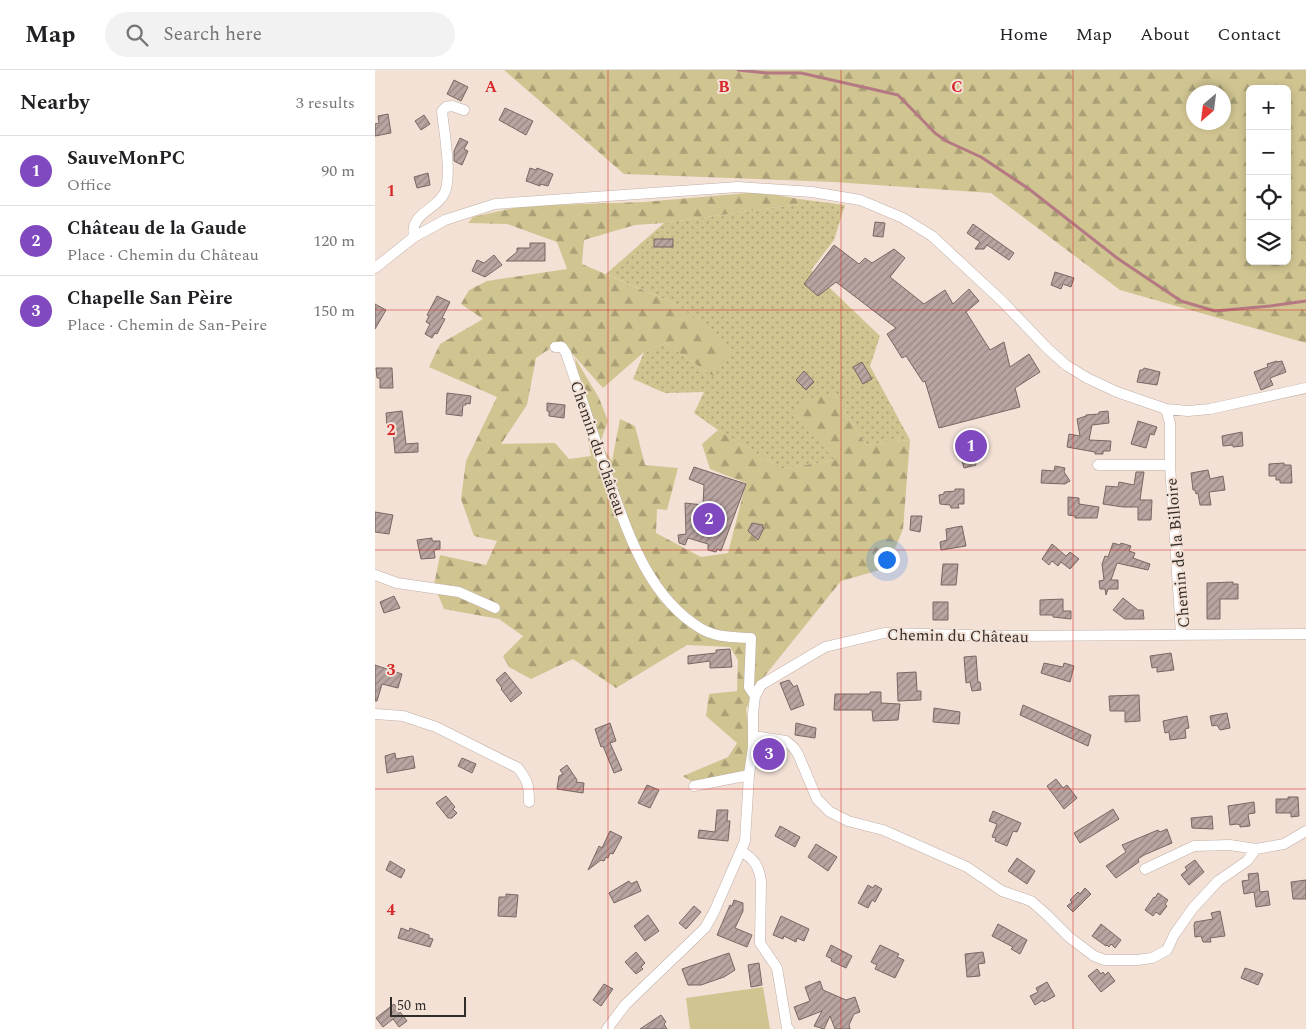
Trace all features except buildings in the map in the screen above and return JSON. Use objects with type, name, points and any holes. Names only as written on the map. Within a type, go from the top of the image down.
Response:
[{"type":"street","points":[[414,237],[412,229],[417,220],[440,200],[445,193],[448,180],[442,111],[446,107],[452,106],[464,110]]},
{"type":"street","points":[[375,268],[414,237],[445,220],[495,204],[739,187],[813,192],[860,200],[903,218],[932,236],[1002,301],[1066,365],[1087,378],[1117,392],[1167,410],[1210,409],[1306,388]]},
{"type":"street","name":"Chemin du Château","points":[[555,347],[562,347],[566,353],[627,530],[650,576],[674,608],[700,628],[719,636],[751,638],[749,687],[755,696]]},
{"type":"street","name":"Chemin de la Billoire","points":[[1167,410],[1170,423],[1170,465],[1181,634],[1306,634]]},
{"type":"street","points":[[1098,465],[1170,465]]},
{"type":"street","points":[[375,575],[397,583],[459,592],[495,608]]},
{"type":"street","name":"Chemin du Château","points":[[607,1029],[625,1006],[705,928],[714,912],[747,833],[753,713],[755,696],[761,685],[825,647],[884,633],[1009,636],[1181,634]]},
{"type":"street","points":[[375,714],[403,716],[436,727],[518,768],[529,788],[529,802]]},
{"type":"street","points":[[753,736],[786,741],[791,744],[798,754],[817,799],[830,812],[848,821],[883,830],[967,867],[1002,891],[1031,901],[1069,937],[1094,956],[1105,960],[1152,958],[1167,950],[1193,908],[1219,881],[1247,861],[1256,850]]},
{"type":"street","points":[[694,786],[749,775]]},
{"type":"street","points":[[1145,869],[1194,846],[1230,845],[1256,850],[1284,844],[1306,831]]},
{"type":"street","points":[[741,851],[756,862],[759,871],[761,881],[760,942],[777,968],[787,1028],[789,1029]]},
{"type":"green space","points":[[504,70],[1306,70],[1306,343],[1120,290],[991,193],[834,182],[624,174]]},
{"type":"green space","points":[[759,192],[799,199],[799,204],[664,223],[635,225],[584,240],[582,264],[680,306],[731,351],[713,376],[665,343],[644,352],[603,388],[561,341],[536,358],[527,405],[501,444],[555,443],[569,459],[591,456],[575,358],[599,398],[608,421],[600,443],[612,461],[620,419],[635,426],[645,465],[678,468],[667,510],[657,509],[656,533],[701,557],[728,553],[746,483],[710,469],[702,444],[718,430],[782,469],[835,460],[795,416],[800,401],[834,393],[866,445],[910,440],[903,529],[887,568],[841,581],[759,683],[746,709],[750,743],[745,774],[694,783],[683,776],[728,757],[737,743],[706,716],[709,694],[737,691],[738,660],[730,647],[687,645],[616,688],[573,659],[531,679],[509,667],[503,656],[523,636],[499,619],[444,609],[434,585],[440,555],[486,565],[497,541],[474,536],[461,499],[466,461],[497,397],[429,367],[440,344],[483,319],[461,304],[469,290],[487,281],[567,269],[557,242],[507,224],[468,223],[473,217],[523,206],[644,202]]},
{"type":"green space","points":[[799,199],[845,205],[834,240],[811,270],[880,336],[870,366],[910,440],[866,445],[834,393],[835,460],[782,469],[694,413],[704,392],[665,393],[633,379],[644,352],[665,343],[713,376],[680,306],[606,274],[664,223],[799,204]]},
{"type":"green space","points":[[763,987],[770,1029],[690,1029],[686,998]]},
{"type":"waterway","points":[[738,70],[767,73],[801,73],[898,95],[935,133],[946,141],[981,157],[1029,189],[1117,258],[1181,301],[1215,311],[1306,301]]},
{"type":"place","name":"SauveMonPC","points":[[971,446]]},
{"type":"place","name":"Château de la Gaude","points":[[709,519]]},
{"type":"place","name":"Chapelle San Pèire","points":[[769,754]]}]
